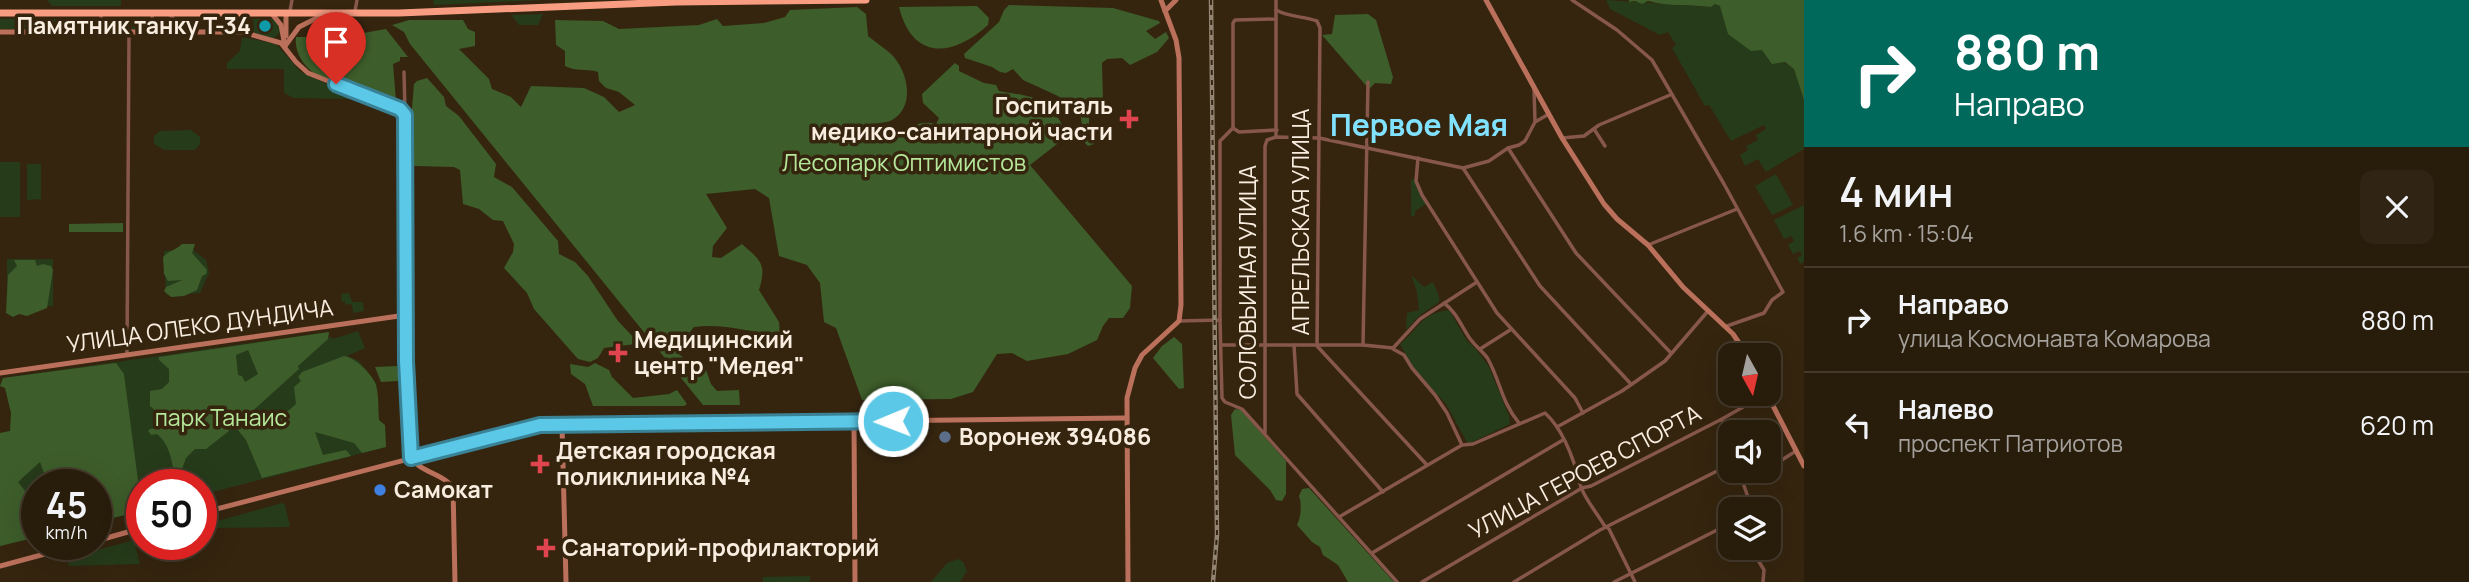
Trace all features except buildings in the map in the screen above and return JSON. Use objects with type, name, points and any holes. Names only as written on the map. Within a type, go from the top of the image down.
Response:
[{"type":"highway","points":[[0,13],[326,14],[676,2],[866,0]]},
{"type":"street","points":[[285,46],[286,14],[292,9],[292,0]]},
{"type":"street","points":[[355,13],[356,0]]},
{"type":"street","points":[[1128,582],[1127,398],[1135,368],[1142,355],[1179,321],[1179,58],[1176,40],[1161,0]]},
{"type":"street","points":[[1165,11],[1176,0]]},
{"type":"street","points":[[1276,0],[1276,137],[1319,138],[1463,168],[1489,161],[1508,148],[1525,141],[1535,122],[1535,88]]},
{"type":"street","points":[[1486,0],[1562,138],[1604,204],[1617,219],[1648,245],[1683,287],[1740,343]]},
{"type":"street","points":[[1572,0],[1636,45],[1652,60],[1783,292],[1772,300],[1764,313],[1726,327]]},
{"type":"street","name":"АПРЕЛЬСКАЯ УЛИЦА","points":[[1276,10],[1291,17],[1305,17],[1317,21],[1320,29],[1317,346],[1427,465]]},
{"type":"street","points":[[101,32],[102,13]]},
{"type":"street","points":[[152,13],[153,32]]},
{"type":"street","points":[[168,13],[185,31]]},
{"type":"street","points":[[272,14],[281,25],[285,46]]},
{"type":"street","points":[[285,46],[303,23],[326,14]]},
{"type":"street","points":[[1220,320],[1220,141],[1233,128],[1233,23],[1235,20],[1276,19]]},
{"type":"street","points":[[0,32],[242,32],[276,40],[285,46],[308,73],[400,109],[405,115]]},
{"type":"street","points":[[127,354],[129,33]]},
{"type":"street","points":[[404,72],[406,315],[411,458],[416,466],[448,480],[453,487],[455,582]]},
{"type":"street","points":[[1363,345],[1368,82]]},
{"type":"street","points":[[1562,138],[1584,136],[1594,128],[1670,95]]},
{"type":"street","points":[[1535,122],[1549,114]]},
{"type":"street","points":[[1233,128],[1239,132],[1277,130]]},
{"type":"street","points":[[1594,128],[1605,146]]},
{"type":"street","name":"СОЛОВЬИНАЯ УЛИЦА","points":[[1265,433],[1265,146],[1267,140],[1276,137]]},
{"type":"street","points":[[1508,148],[1576,253],[1670,352]]},
{"type":"street","points":[[1418,158],[1416,181],[1422,195],[1477,282],[1510,330],[1567,389],[1583,413]]},
{"type":"street","points":[[1463,168],[1540,286],[1630,383]]},
{"type":"street","points":[[1648,245],[1737,209]]},
{"type":"street","points":[[1392,348],[1420,319],[1477,282]]},
{"type":"street","points":[[1444,303],[1480,349],[1499,383],[1506,405],[1519,423]]},
{"type":"street","points":[[1556,428],[1622,391],[1665,361],[1708,311]]},
{"type":"street","name":"УЛИЦА ОЛЕКО ДУНДИЧА","points":[[0,373],[406,315]]},
{"type":"street","name":"СОЛОВЬИНАЯ УЛИЦА","points":[[1179,321],[1220,320],[1222,398],[1242,409],[1265,433],[1294,469],[1397,582]]},
{"type":"street","points":[[1480,349],[1510,330]]},
{"type":"street","points":[[1222,345],[1363,345],[1392,348],[1404,355],[1435,396],[1447,413],[1462,445]]},
{"type":"street","points":[[1294,345],[1297,394],[1383,492]]},
{"type":"street","name":"УЛИЦА ГЕРОЕВ СПОРТА","points":[[1422,582],[1582,488],[1591,486],[1745,406]]},
{"type":"street","points":[[1772,406],[1804,466]]},
{"type":"street","points":[[1339,517],[1462,445],[1473,444],[1545,413],[1563,440],[1575,464],[1582,488],[1635,582]]},
{"type":"street","points":[[217,509],[536,426],[1126,418]]},
{"type":"street","points":[[854,422],[855,582]]},
{"type":"street","points":[[562,425],[566,582]]},
{"type":"street","points":[[1372,553],[1563,440]]},
{"type":"street","points":[[1781,460],[1796,451]]},
{"type":"street","points":[[1514,582],[1606,528],[1718,471]]},
{"type":"street","points":[[1614,582],[1718,529]]},
{"type":"street","points":[[0,566],[22,560]]},
{"type":"street","points":[[1759,560],[1764,581]]},
{"type":"green space","points":[[47,0],[121,0],[121,6],[52,6]]},
{"type":"green space","points":[[433,0],[543,0],[434,5]]},
{"type":"green space","points":[[1606,0],[1711,7],[1715,3],[1721,6],[1762,50],[1794,68],[1804,100],[1804,149],[1766,172],[1758,159],[1745,166],[1740,155],[1748,150],[1746,146],[1758,140],[1756,135],[1766,129],[1764,125],[1731,141],[1709,105],[1705,106],[1672,48],[1676,45],[1668,32],[1660,35],[1610,9]]},
{"type":"green space","points":[[1629,0],[1804,0],[1804,100],[1794,69],[1785,62],[1772,64],[1762,50],[1751,51],[1728,34],[1720,6],[1671,5],[1648,1],[1642,4]]},
{"type":"green space","points":[[1009,5],[1113,8],[1159,21],[1160,23],[1146,31],[1155,39],[1166,32],[1169,38],[1157,52],[1130,65],[1122,58],[1107,59],[1102,63],[1103,101],[1100,110],[1089,110],[1089,134],[1095,140],[1094,144],[1088,146],[1084,142],[1081,118],[1058,96],[1023,80],[1013,69],[1006,73],[1000,72],[965,58],[964,54],[999,22]]},
{"type":"green space","points":[[977,6],[989,18],[988,25],[961,44],[947,48],[923,45],[913,37],[899,7]]},
{"type":"green space","name":"Лесопарк Оптимистов","points":[[857,7],[866,14],[868,36],[896,60],[907,87],[905,106],[900,114],[890,121],[871,124],[868,138],[871,143],[919,124],[936,124],[939,118],[923,103],[922,94],[955,63],[959,66],[959,71],[984,83],[996,85],[999,91],[1034,98],[1054,112],[1066,137],[1030,165],[1132,286],[1130,308],[1123,318],[1109,318],[1097,340],[1068,354],[1027,361],[1012,353],[997,354],[973,392],[951,399],[862,400],[836,328],[824,322],[820,283],[807,265],[779,256],[769,198],[755,189],[706,194],[727,228],[713,246],[712,257],[721,258],[742,244],[758,259],[762,269],[759,290],[779,322],[780,333],[706,326],[694,327],[686,335],[674,337],[678,353],[705,367],[711,384],[717,391],[739,390],[740,405],[703,405],[410,44],[404,32],[392,25],[409,20],[463,20],[468,29],[475,32],[475,46],[459,49],[489,79],[492,89],[511,97],[521,107],[531,86],[584,88],[604,97],[619,112],[635,105],[619,92],[606,88],[599,81],[598,72],[565,66],[565,51],[556,45],[555,20],[603,21],[619,29],[699,25],[717,19],[723,26],[764,23],[785,17],[790,10]]},
{"type":"green space","points":[[543,14],[538,25],[519,25],[511,15]]},
{"type":"green space","points":[[1368,14],[1376,20],[1393,77],[1391,84],[1375,83],[1369,89],[1322,35],[1332,34],[1335,15]]},
{"type":"green space","points":[[0,19],[75,19],[75,29],[0,29]]},
{"type":"green space","points":[[253,19],[272,19],[278,22],[281,29],[272,39],[254,33]]},
{"type":"green space","points":[[107,20],[178,20],[186,29],[132,29],[131,25],[105,25]]},
{"type":"green space","points":[[386,29],[408,57],[400,57],[400,61],[393,64],[396,101],[394,106],[318,76],[305,64],[297,49],[296,37],[340,37]]},
{"type":"green space","points":[[242,37],[276,44],[301,72],[352,95],[350,99],[294,98],[284,93],[284,69],[227,69],[227,63],[240,51]]},
{"type":"green space","points":[[427,78],[444,97],[446,106],[459,116],[496,164],[494,177],[512,187],[558,241],[559,254],[575,262],[588,276],[618,321],[636,340],[635,344],[604,348],[598,358],[590,362],[578,359],[534,309],[527,293],[504,268],[513,252],[514,244],[503,221],[493,220],[479,209],[463,204],[460,170],[454,167],[415,166],[410,163],[412,132],[408,119],[414,84]]},
{"type":"green space","points":[[191,130],[200,137],[200,144],[195,150],[164,150],[154,144],[154,136],[160,131]]},
{"type":"green space","points":[[0,162],[20,162],[20,217],[0,217]]},
{"type":"green space","points":[[27,164],[41,164],[41,199],[27,200]]},
{"type":"green space","points":[[1776,174],[1793,205],[1772,215],[1755,186]]},
{"type":"green space","points":[[1414,179],[1426,204],[1415,211],[1415,216],[1411,216],[1411,180]]},
{"type":"green space","points":[[1804,205],[1804,262],[1800,264],[1797,258],[1802,255],[1800,251],[1793,254],[1788,245],[1794,241],[1791,236],[1784,239],[1774,220]]},
{"type":"green space","points":[[123,223],[123,232],[69,232],[69,224]]},
{"type":"green space","points":[[182,244],[195,244],[192,253],[207,270],[197,290],[184,296],[171,297],[164,291],[166,287],[182,280],[168,281],[164,274],[163,257]]},
{"type":"green space","points":[[192,249],[206,260],[209,273],[200,293],[166,295],[164,251]]},
{"type":"green space","points":[[7,259],[53,259],[53,306],[7,306]]},
{"type":"green space","points":[[14,260],[35,260],[37,266],[51,266],[53,270],[47,308],[27,316],[19,314],[13,317],[6,313],[8,275],[17,266]]},
{"type":"green space","points":[[1411,275],[1424,287],[1433,282],[1439,302],[1419,316],[1406,330],[1407,313],[1419,310]]},
{"type":"green space","points":[[349,293],[352,302],[363,302],[364,311],[353,313],[352,304],[345,305],[345,302],[342,302],[341,294]]},
{"type":"green space","points":[[1449,310],[1467,341],[1489,367],[1509,416],[1510,424],[1468,444],[1446,404],[1414,369],[1400,344],[1426,318]]},
{"type":"green space","name":"парк Танаис","points":[[358,331],[365,348],[347,356],[359,361],[376,383],[379,420],[385,425],[386,447],[217,491],[217,469],[126,469],[126,515],[112,518],[112,469],[21,469],[21,541],[0,546],[0,433],[10,431],[11,413],[5,388],[0,386],[3,378],[329,332],[328,338],[333,339]]},
{"type":"green space","points":[[329,332],[328,339],[298,366],[299,369],[246,417],[262,431],[296,404],[294,387],[301,381],[298,377],[302,372],[344,356],[358,363],[376,385],[379,420],[385,425],[386,447],[362,453],[354,443],[315,432],[323,455],[346,450],[351,456],[262,478],[246,440],[230,420],[225,420],[229,431],[206,449],[195,449],[186,458],[182,469],[173,468],[163,441],[157,434],[151,435],[148,431],[162,424],[158,413],[150,406],[150,391],[162,389],[169,382],[169,369],[159,357]],"holes":[[[248,350],[258,374],[245,382],[242,376],[238,375],[236,355]]]},
{"type":"green space","points":[[1174,337],[1182,344],[1184,388],[1179,389],[1153,358],[1162,346]]},
{"type":"green space","points":[[116,363],[124,374],[136,469],[126,469],[126,515],[112,518],[112,469],[43,469],[40,462],[32,469],[21,469],[21,479],[18,482],[21,486],[21,541],[0,546],[0,433],[10,431],[11,413],[5,388],[0,386],[3,378]]},
{"type":"green space","points":[[595,363],[609,370],[612,377],[633,398],[669,394],[677,390],[687,404],[593,406],[585,384],[571,374],[570,364],[588,367]]},
{"type":"green space","points":[[397,366],[399,381],[381,382],[375,367]]},
{"type":"green space","points":[[1235,409],[1241,410],[1286,461],[1286,494],[1282,501],[1276,500],[1270,490],[1235,455],[1231,415]]},
{"type":"green space","points":[[1309,488],[1394,582],[1348,582],[1338,565],[1323,555],[1320,547],[1297,525],[1301,511],[1299,496],[1302,489]]},
{"type":"green space","points":[[282,503],[285,505],[290,527],[217,528],[217,521]]},
{"type":"green space","points":[[126,542],[126,560],[139,560],[140,564],[69,566],[68,560],[112,560],[112,546]]},
{"type":"green space","points":[[958,559],[963,562],[967,571],[960,582],[931,582],[947,563]]},
{"type":"green space","points":[[810,576],[810,582],[763,582],[763,577]]},
{"type":"railway","points":[[1211,0],[1217,535],[1213,582]]},
{"type":"place","name":"Памятник танку Т-34","points":[[265,26]]},
{"type":"place","name":"Госпиталь медико-санитарной части","points":[[1129,119]]},
{"type":"place","name":"Медицинский центр \"Медея\"","points":[[618,353]]},
{"type":"place","name":"Воронеж 394086","points":[[945,437]]},
{"type":"place","name":"Детская городская поликлиника №4","points":[[540,464]]},
{"type":"place","name":"Самокат","points":[[380,490]]},
{"type":"place","name":"Cанаторий-профилакторий","points":[[546,548]]},
{"type":"district","name":"Первое Мая","points":[[1419,126]]},
{"type":"route","points":[[336,84],[400,109],[405,115],[406,361],[408,443],[411,458],[540,425],[893,421]]}]
